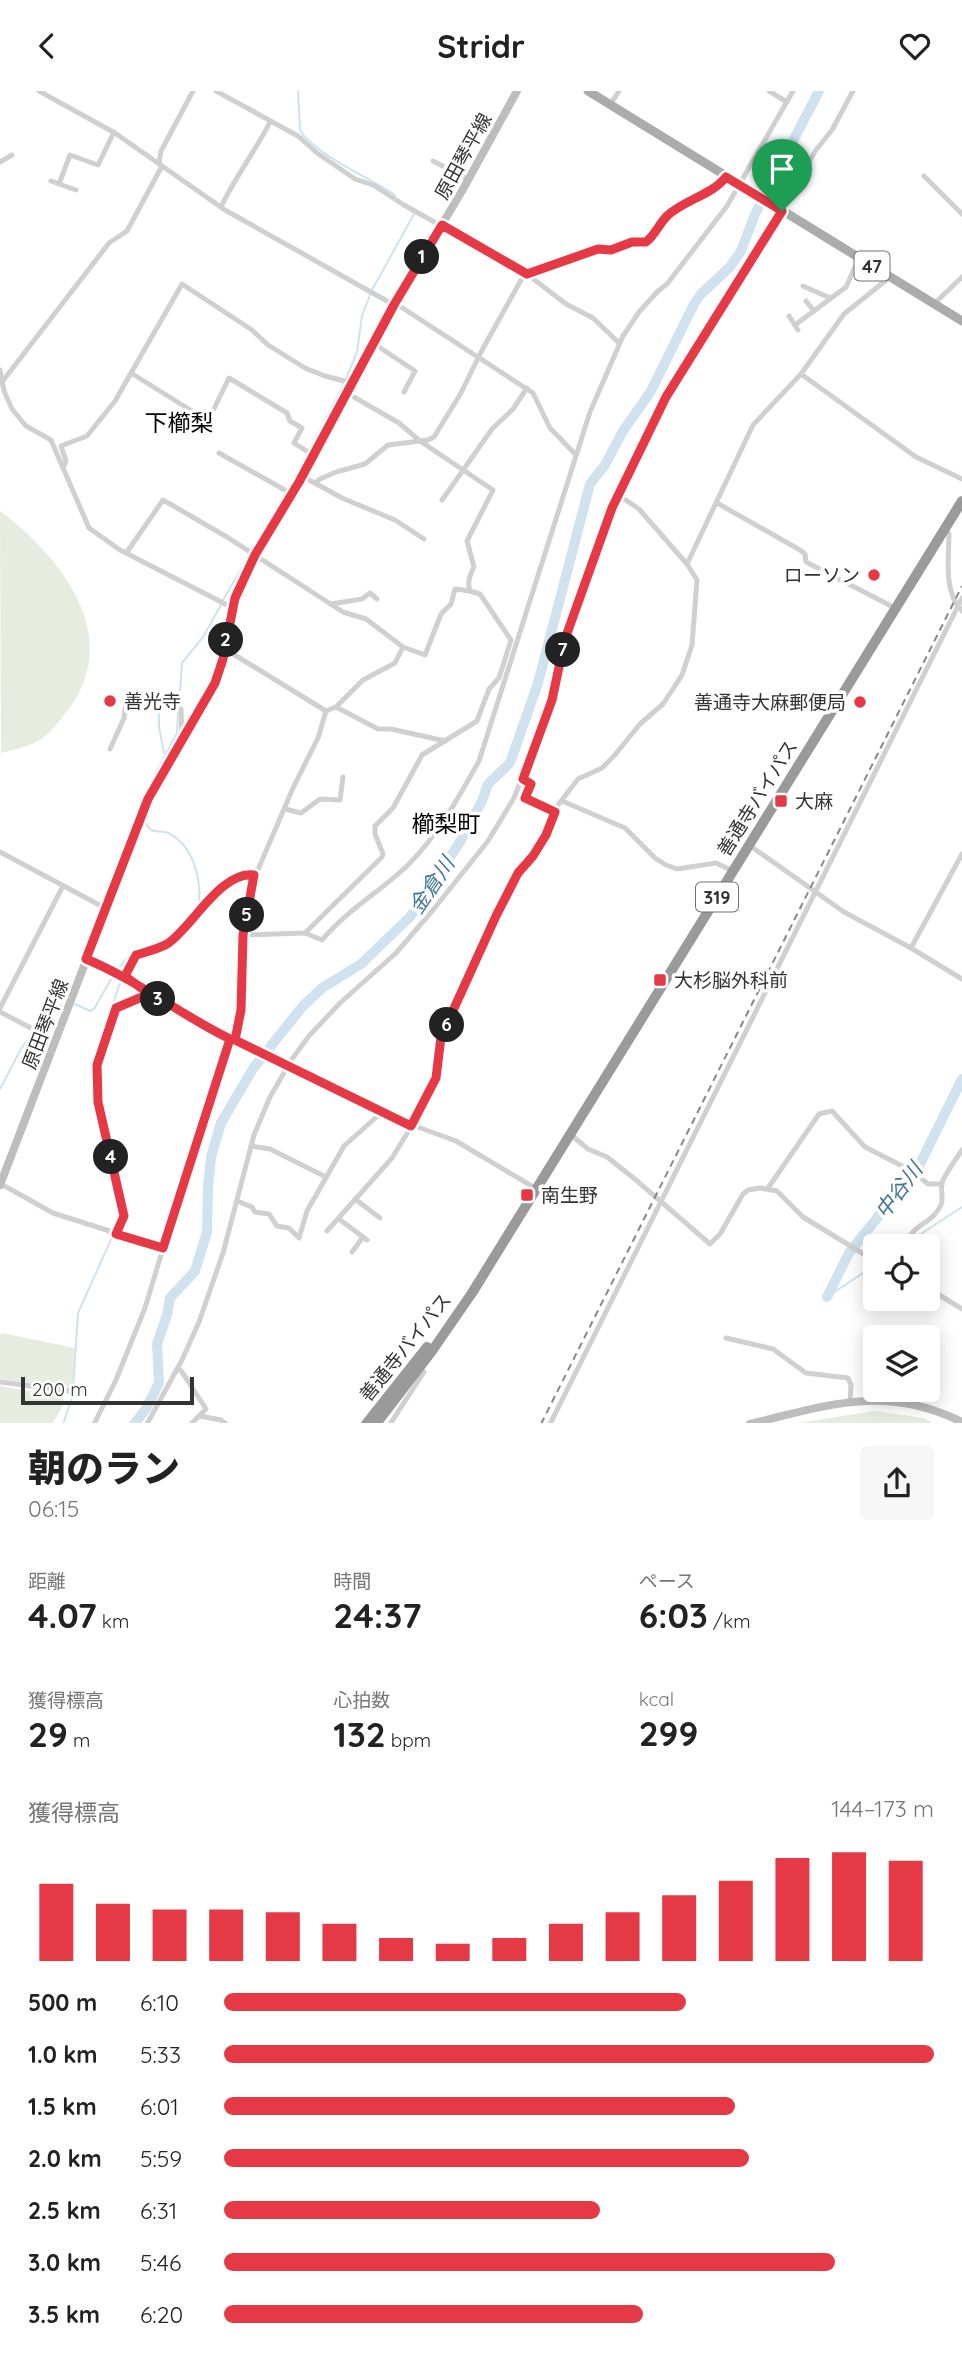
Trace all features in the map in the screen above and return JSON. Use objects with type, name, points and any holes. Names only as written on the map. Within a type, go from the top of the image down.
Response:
[{"type":"highway","name":"善通寺バイパス","points":[[376,1423],[437,1344],[472,1293],[962,501]]},
{"type":"highway","name":"善通寺バイパス","points":[[366,1423],[472,1293]]},
{"type":"main road","name":"原田琴平線","points":[[0,1184],[148,799],[215,683],[233,608],[252,553],[289,492],[302,476],[310,453],[347,393],[348,381],[469,180],[517,91]]},
{"type":"main road","name":"47","points":[[588,91],[962,321]]},
{"type":"main road","points":[[750,1423],[850,1402],[885,1399],[934,1410],[962,1422]]},
{"type":"street","points":[[39,91],[114,132],[221,207],[394,304],[527,388],[536,396],[550,428],[576,455]]},
{"type":"street","points":[[1,383],[110,243],[127,231],[161,164],[161,151],[193,91]]},
{"type":"street","points":[[216,91],[298,136],[317,153],[355,179],[373,185],[527,274],[560,300],[593,318],[619,343]]},
{"type":"street","points":[[610,105],[619,91]]},
{"type":"street","points":[[769,91],[787,102]]},
{"type":"street","points":[[305,933],[382,857],[375,827],[393,808],[418,760],[474,724],[489,689],[501,679],[576,455],[619,343],[639,312],[667,284],[741,186],[793,91]]},
{"type":"street","points":[[147,1423],[178,1368],[203,1311],[223,1253],[251,1146],[270,1097],[309,1036],[340,1003],[396,953],[488,841],[514,798],[552,700],[569,626],[612,508],[666,397],[853,91]]},
{"type":"street","points":[[221,207],[270,122]]},
{"type":"street","points":[[59,184],[68,171],[70,155],[80,161],[98,165],[114,132]]},
{"type":"street","points":[[0,162],[12,155]]},
{"type":"street","points":[[100,160],[106,165]]},
{"type":"street","points":[[439,162],[469,180]]},
{"type":"street","points":[[924,176],[962,214]]},
{"type":"street","points":[[315,483],[336,472],[365,464],[388,445],[421,442],[434,437],[461,394],[478,357],[527,274],[598,249],[611,250],[632,242],[646,242],[667,216],[690,199],[721,184],[726,177]]},
{"type":"street","points":[[51,181],[76,190]]},
{"type":"street","points":[[789,316],[796,327],[846,287],[859,258]]},
{"type":"street","points":[[687,564],[754,425],[802,374],[844,314],[890,277]]},
{"type":"street","points":[[934,304],[962,277]]},
{"type":"street","points":[[63,468],[66,461],[61,446],[87,436],[115,401],[182,284],[252,330],[268,345],[325,376],[348,381]]},
{"type":"street","points":[[803,286],[831,298]]},
{"type":"street","points":[[806,301],[814,311]]},
{"type":"street","points":[[373,343],[415,371],[404,392]]},
{"type":"street","points":[[0,370],[1,383],[12,409],[26,426],[51,440],[89,528],[120,550],[233,608]]},
{"type":"street","points":[[131,373],[208,421],[229,378],[287,413],[290,421],[302,428],[294,443],[310,453]]},
{"type":"street","points":[[802,374],[916,457],[962,479]]},
{"type":"street","points":[[442,500],[492,429],[513,409],[527,388]]},
{"type":"street","points":[[347,393],[398,423],[421,442],[493,490],[467,541],[474,567],[469,577],[470,591]]},
{"type":"street","points":[[219,453],[235,466],[265,475],[289,492]]},
{"type":"street","points":[[302,476],[342,498],[395,520],[424,539]]},
{"type":"street","points":[[327,1231],[393,1159],[436,1078],[441,1037],[496,916],[518,873],[546,835],[562,801],[578,779],[602,768],[614,756],[640,724],[663,704],[682,675],[692,645],[697,580],[687,564],[639,509],[620,496]]},
{"type":"street","points":[[127,552],[163,500],[343,612],[366,619],[403,647],[425,655],[441,614],[451,604],[454,589],[480,594],[511,640],[479,761],[436,832],[406,867],[340,921],[322,940],[305,933],[243,935]]},
{"type":"street","points":[[717,503],[800,550],[805,554],[806,562],[895,608]]},
{"type":"street","points":[[945,528],[949,534],[951,590],[960,609]]},
{"type":"street","points":[[331,604],[362,599],[370,593],[377,599]]},
{"type":"street","points":[[550,1423],[960,609],[962,598]]},
{"type":"street","points":[[326,711],[336,707],[363,680],[396,663],[403,647]]},
{"type":"street","points":[[225,649],[326,711]]},
{"type":"street","points":[[110,749],[124,718],[127,692],[178,706],[182,738]]},
{"type":"street","points":[[336,707],[378,729],[391,729],[445,741]]},
{"type":"street","points":[[94,1423],[116,1380],[135,1333],[233,1039],[241,1010],[243,935],[254,875],[318,738],[326,711]]},
{"type":"street","points":[[285,809],[301,813],[320,799],[340,800],[343,777]]},
{"type":"street","points":[[523,779],[531,784],[525,798],[555,812]]},
{"type":"street","points":[[562,801],[625,828],[655,858],[666,865],[677,869],[716,863],[733,870]]},
{"type":"street","points":[[749,845],[844,912],[962,979]]},
{"type":"street","points":[[0,852],[105,908]]},
{"type":"street","points":[[911,948],[962,854]]},
{"type":"street","points":[[120,974],[136,955],[169,943],[203,905],[235,879],[254,875]]},
{"type":"street","points":[[56,1041],[0,1010],[63,886]]},
{"type":"street","points":[[86,959],[120,974],[198,1023],[381,1113],[456,1141],[535,1188]]},
{"type":"street","points":[[115,1234],[124,1216],[98,1102],[97,1065],[116,1008],[149,994]]},
{"type":"street","points":[[768,1188],[819,1114],[832,1111],[865,1147],[912,1171],[928,1184],[942,1184]]},
{"type":"street","points":[[237,1201],[252,1207],[255,1212],[269,1214],[277,1226],[289,1228],[299,1238],[307,1211],[344,1146],[381,1113]]},
{"type":"street","points":[[570,1134],[589,1149],[607,1157],[710,1244],[720,1234],[747,1190],[768,1188],[782,1195],[803,1217],[863,1254]]},
{"type":"street","points":[[251,1146],[270,1149],[326,1177]]},
{"type":"street","points":[[911,1234],[940,1206],[942,1184],[962,1150]]},
{"type":"street","points":[[0,1184],[53,1213],[163,1248]]},
{"type":"street","points":[[355,1199],[380,1218]]},
{"type":"street","points":[[339,1219],[365,1239],[352,1252]]},
{"type":"street","points":[[940,1295],[962,1309]]},
{"type":"street","points":[[726,1338],[773,1349],[806,1373],[848,1378],[851,1385],[850,1402]]},
{"type":"street","points":[[178,1368],[206,1409],[191,1423]]},
{"type":"street","points":[[390,1423],[424,1371]]},
{"type":"street","points":[[0,1382],[85,1393]]},
{"type":"street","points":[[200,1416],[226,1423]]},
{"type":"shaded area","points":[[0,511],[43,550],[62,573],[77,598],[87,625],[90,652],[85,679],[70,707],[55,727],[34,743],[1,753]]},
{"type":"shaded area","points":[[2,1333],[75,1348],[72,1390],[0,1379]]},
{"type":"shaded area","points":[[0,1386],[61,1397],[65,1402],[53,1423],[0,1423]]},
{"type":"shaded area","points":[[874,1411],[924,1418],[933,1423],[798,1423]]},
{"type":"waterway","points":[[298,91],[300,130],[303,135],[336,161],[395,195]]},
{"type":"waterway","name":"金倉川","points":[[135,1423],[146,1409],[159,1383],[157,1344],[170,1298],[195,1271],[207,1232],[211,1157],[221,1123],[254,1067],[303,1006],[322,988],[361,964],[410,917],[460,842],[488,784],[510,763],[538,683],[590,484],[605,465],[623,431],[651,391],[694,304],[730,267],[741,251],[756,212],[819,91]]},
{"type":"waterway","points":[[372,290],[414,214]]},
{"type":"waterway","points":[[289,488],[343,386],[357,352],[362,316],[370,295]]},
{"type":"waterway","points":[[223,600],[286,493]]},
{"type":"waterway","points":[[179,706],[182,663],[203,637],[221,605]]},
{"type":"waterway","points":[[159,706],[159,727],[164,753]]},
{"type":"waterway","points":[[142,799],[177,733],[178,711]]},
{"type":"waterway","points":[[124,972],[130,955],[164,943],[172,937],[199,902],[197,872],[184,845],[168,833],[151,830],[145,823]]},
{"type":"waterway","points":[[117,970],[129,956]]},
{"type":"waterway","points":[[75,1004],[90,1011],[94,1009],[114,974]]},
{"type":"waterway","points":[[116,1227],[119,1205],[97,1123],[93,1071],[95,1057],[122,977]]},
{"type":"waterway","points":[[36,1028],[61,1005]]},
{"type":"waterway","points":[[0,1089],[33,1032]]},
{"type":"waterway","name":"中谷川","points":[[827,1297],[849,1253],[919,1166],[962,1079]]},
{"type":"waterway","points":[[921,1234],[962,1207]]},
{"type":"waterway","points":[[73,1390],[78,1313],[113,1235]]},
{"type":"waterway","points":[[827,1297],[863,1273]]},
{"type":"waterway","points":[[63,1423],[73,1395]]},
{"type":"railway","points":[[542,1423],[962,586]]},
{"type":"place","name":"ローソン","points":[[874,575]]},
{"type":"place","name":"善光寺","points":[[110,701]]},
{"type":"place","name":"善通寺大麻郵便局","points":[[860,702]]},
{"type":"place","name":"大麻","points":[[781,801]]},
{"type":"place","name":"大杉脳外科前","points":[[660,980]]},
{"type":"place","name":"南生野","points":[[527,1195]]},
{"type":"district","name":"下櫛梨","points":[[179,422]]},
{"type":"district","name":"櫛梨町","points":[[446,823]]},
{"type":"route","points":[[782,211],[666,397],[612,508],[565,639],[552,700],[523,779],[531,784],[525,798],[555,812],[546,835],[512,884],[477,957],[441,1037],[432,1089],[411,1126],[235,1040],[241,1010],[243,935],[254,875],[244,875],[203,905],[169,943],[136,955],[125,976],[149,994],[116,1008],[97,1065],[98,1102],[124,1216],[116,1234],[163,1248],[230,1039],[149,994],[125,976],[86,959],[148,799],[215,683],[223,659],[235,598],[255,555],[299,482],[417,264],[442,225],[527,274],[598,249],[611,250],[632,242],[646,242],[667,216],[690,199],[721,184],[726,177],[782,211]]}]
